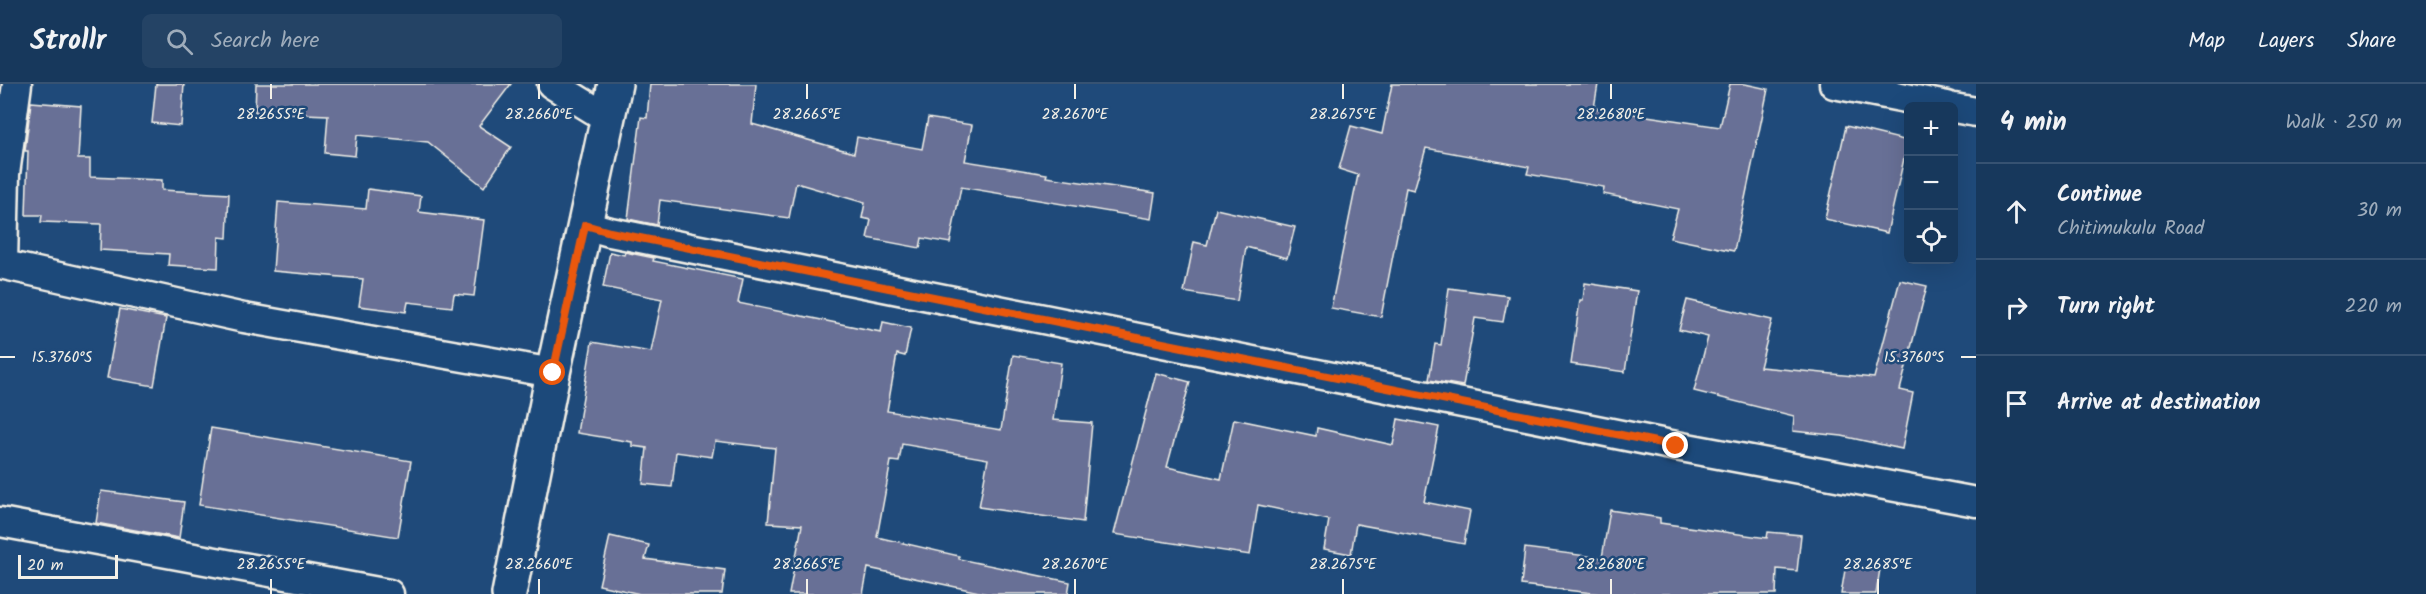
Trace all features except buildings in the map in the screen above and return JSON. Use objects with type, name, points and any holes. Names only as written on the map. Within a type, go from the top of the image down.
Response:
[{"type":"street","points":[[17,84],[5,174],[2,264],[244,318],[553,373]]},
{"type":"street","points":[[552,84],[609,119]]},
{"type":"street","points":[[509,594],[553,373],[615,84]]},
{"type":"street","points":[[1834,84],[1926,102]]},
{"type":"street","points":[[1958,109],[1976,112]]},
{"type":"street","points":[[585,225],[610,232],[1664,444],[1976,502]]},
{"type":"street","points":[[0,522],[388,594]]},
{"type":"route","points":[[553,373],[585,225],[610,232],[1676,446]]}]
